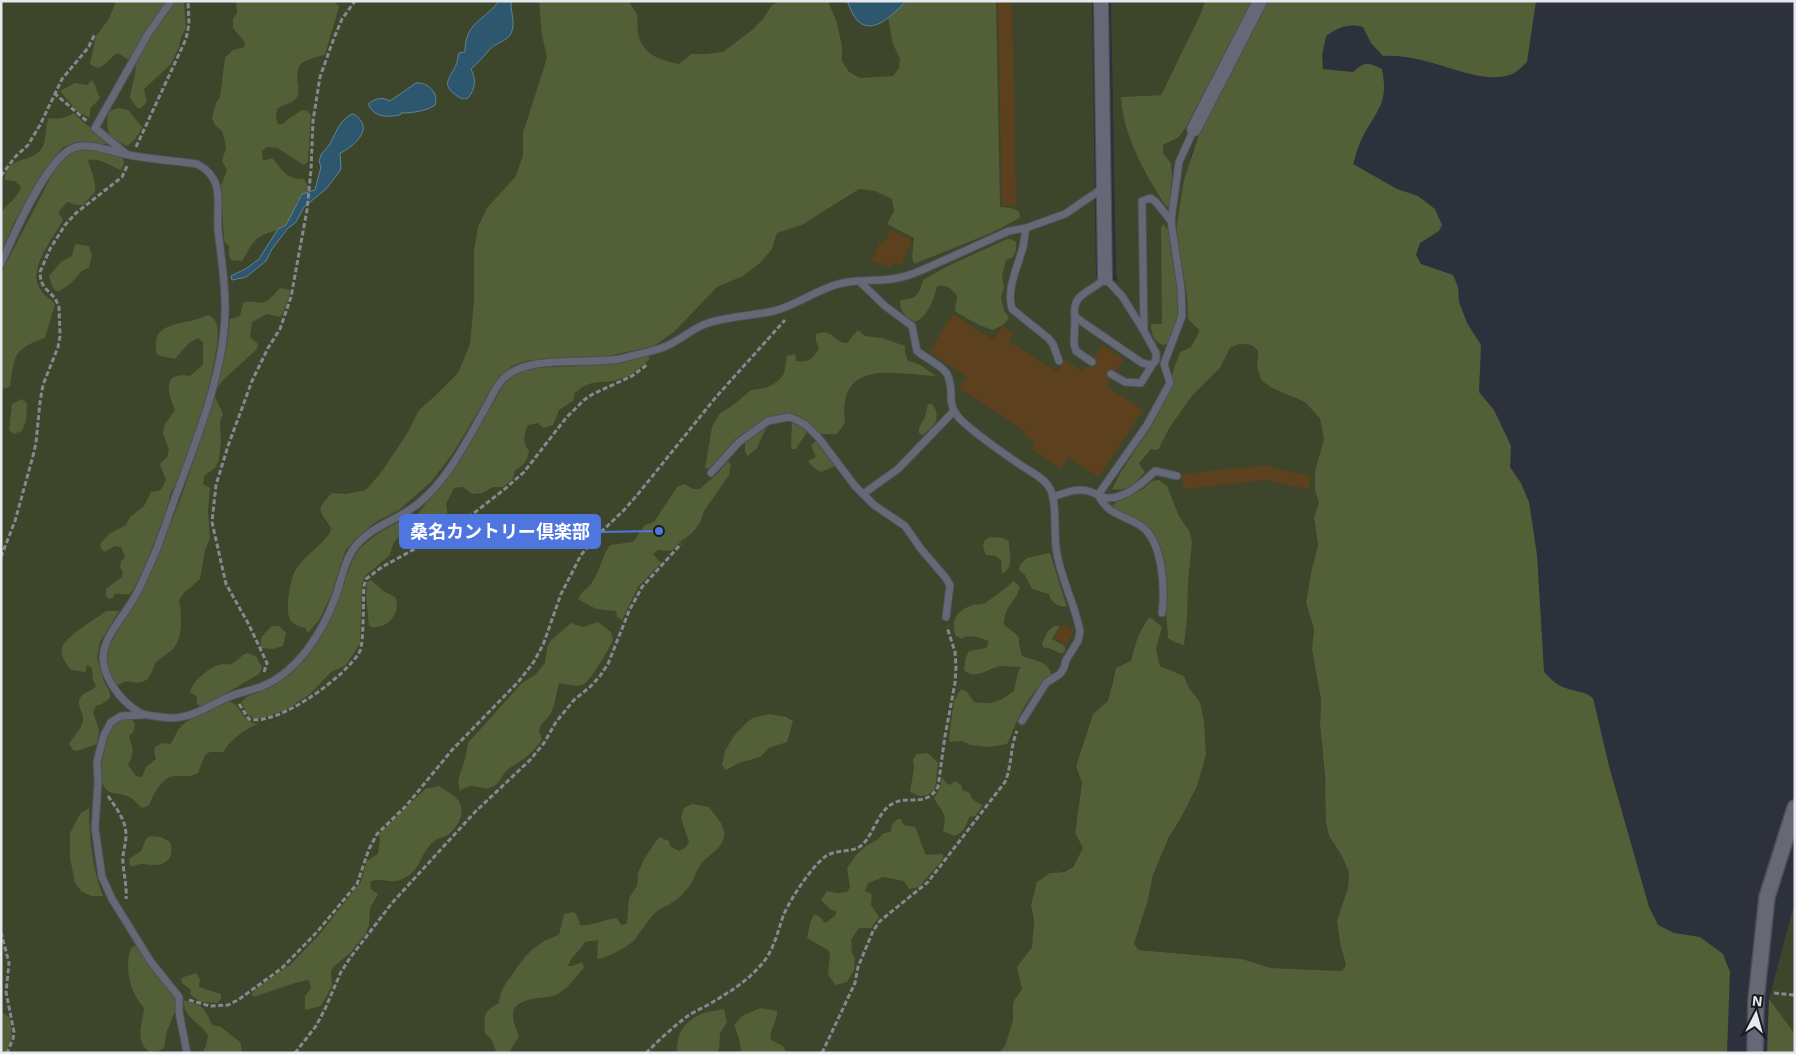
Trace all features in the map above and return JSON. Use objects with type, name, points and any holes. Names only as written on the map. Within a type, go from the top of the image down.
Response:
[{"type":"street","points":[[1102,1],[1105,278]]},
{"type":"street","points":[[1194,129],[1260,1]]},
{"type":"street","points":[[1754,1053],[1756,1000],[1767,897],[1795,808]]},
{"type":"lane","points":[[129,155],[95,128],[148,34],[171,1]]},
{"type":"lane","points":[[1098,495],[1147,424],[1170,383],[1164,364],[1182,316],[1181,288],[1171,221],[1179,162],[1194,129]]},
{"type":"lane","points":[[1,264],[17,228],[50,169],[64,152],[83,146],[95,147],[129,155],[197,164],[206,168],[213,176],[218,196],[218,224],[226,316],[213,386],[197,440],[156,551],[136,594],[105,645],[103,659],[108,679],[130,706],[143,715]]},
{"type":"lane","points":[[186,1053],[179,997],[151,962],[112,899],[102,877],[95,828],[98,783],[97,761],[104,735],[111,722],[121,716],[143,715],[172,719],[183,718],[193,715],[230,696],[264,686],[288,671],[308,647],[325,620],[337,594],[350,554],[375,528],[419,503],[434,487],[458,455],[502,379],[526,365],[550,362],[598,362],[618,359],[665,347],[690,330],[707,323],[774,311],[841,283],[883,281],[908,276],[1009,231],[1026,228],[1065,214],[1104,187]]},
{"type":"lane","points":[[1144,331],[1142,201],[1150,198],[1156,202],[1171,221]]},
{"type":"lane","points":[[1026,228],[1010,292],[1010,302],[1012,309],[1053,344],[1059,361]]},
{"type":"lane","points":[[1092,362],[1076,351],[1074,344],[1074,310],[1077,300],[1085,291],[1098,285],[1105,278],[1122,296],[1156,353],[1154,363],[1141,383],[1125,382],[1111,374]]},
{"type":"lane","points":[[859,281],[885,306],[912,326],[917,351],[948,374],[954,410],[962,420],[1000,451],[1042,479],[1049,486],[1053,497],[1056,554],[1080,631],[1078,642],[1066,660],[1064,668],[1060,674],[1046,683],[1022,721]]},
{"type":"lane","points":[[1075,317],[1142,363],[1164,364]]},
{"type":"lane","points":[[864,494],[898,469],[954,410]]},
{"type":"lane","points":[[711,473],[739,442],[768,421],[788,417],[806,425],[818,437],[836,463],[874,505],[905,526],[921,549],[945,576],[950,585],[946,617]]},
{"type":"lane","points":[[1053,497],[1070,491],[1087,491],[1108,498],[1117,496],[1144,483],[1155,471],[1177,476]]},
{"type":"lane","points":[[1098,495],[1102,503],[1114,514],[1142,526],[1149,535],[1162,571],[1164,594],[1162,613]]},
{"type":"path","points":[[1,557],[15,521],[33,456],[43,385],[53,363],[60,336],[59,308],[55,298],[44,287],[40,272],[50,249],[65,224],[122,177],[129,155],[182,51],[189,24],[188,1]]},
{"type":"path","points":[[261,675],[266,671],[267,664],[248,623],[226,584],[212,522],[216,486],[228,446],[252,381],[268,348],[280,329],[291,297],[307,210],[313,121],[320,77],[342,19],[355,1]]},
{"type":"path","points":[[1,176],[15,157],[28,145],[40,125],[62,79],[88,48],[95,34]]},
{"type":"path","points":[[54,93],[95,128]]},
{"type":"path","points":[[179,997],[210,1006],[228,1004],[238,1000],[282,968],[317,932],[357,884],[369,849],[378,834],[406,806],[452,750],[519,681],[532,663],[543,645],[562,594],[581,555],[638,494],[716,397],[803,300]]},
{"type":"path","points":[[230,696],[238,703],[249,720],[255,721],[285,712],[326,688],[352,662],[360,651],[366,579],[418,546],[460,524],[524,472],[566,418],[584,400],[632,376],[662,353],[665,347]]},
{"type":"path","points":[[295,1053],[316,1026],[326,1009],[341,972],[350,958],[392,904],[475,812],[530,760],[544,743],[556,722],[574,700],[600,676],[608,664],[642,587],[680,544]]},
{"type":"path","points":[[646,1053],[690,1014],[735,988],[756,971],[774,944],[791,900],[819,864],[828,856],[858,848],[863,844],[880,817],[897,801],[918,800],[935,792],[940,782],[945,736],[956,674],[955,652],[949,636],[946,617]]},
{"type":"path","points":[[822,1053],[855,983],[858,967],[872,931],[880,921],[928,882],[1005,782],[1010,768],[1016,734],[1022,721]]},
{"type":"path","points":[[98,783],[124,822],[126,835],[123,863],[126,882],[126,914],[130,927]]},
{"type":"path","points":[[1,932],[9,963],[6,992],[14,1032],[7,1053]]},
{"type":"path","points":[[1774,993],[1795,995]]},
{"type":"green space","points":[[1,1],[1092,1],[1096,277],[1118,281],[1116,272],[1111,1],[1205,1],[1161,95],[1121,97],[1125,122],[1133,146],[1157,191],[1171,163],[1163,153],[1163,145],[1179,137],[1186,127],[1199,134],[1191,155],[1176,230],[1187,296],[1188,319],[1199,332],[1191,347],[1180,352],[1172,375],[1175,384],[1152,425],[1122,470],[1145,472],[1139,465],[1151,449],[1158,449],[1170,427],[1192,396],[1220,368],[1230,348],[1239,344],[1252,345],[1258,351],[1257,368],[1274,389],[1305,402],[1320,419],[1324,439],[1315,491],[1319,503],[1314,518],[1318,545],[1306,603],[1314,629],[1312,650],[1321,700],[1320,724],[1329,836],[1342,856],[1349,873],[1348,887],[1337,921],[1346,965],[1342,971],[1271,968],[1242,959],[1139,950],[1134,944],[1148,900],[1153,875],[1169,837],[1197,786],[1200,702],[1189,688],[1184,676],[1160,666],[1156,649],[1162,627],[1145,623],[1131,661],[1114,673],[1108,701],[1093,714],[1076,766],[1082,783],[1075,833],[1083,848],[1077,860],[1068,870],[1050,873],[1031,905],[1034,921],[1032,947],[1017,967],[1022,989],[1013,1002],[1013,1020],[1005,1046],[999,1053],[1,1053]]},
{"type":"green space","points":[[116,1],[169,1],[147,30],[129,60],[118,53],[104,65],[97,68],[90,64],[96,36],[109,19]]},
{"type":"green space","points":[[176,1],[183,1],[184,3],[186,28],[171,64],[144,89],[147,102],[141,108],[137,108],[130,98],[135,74],[135,61],[148,38],[171,5]]},
{"type":"green space","points":[[236,1],[334,1],[339,7],[325,55],[302,63],[297,77],[297,97],[277,109],[276,119],[278,124],[283,124],[302,110],[307,111],[311,115],[308,162],[304,165],[277,148],[267,147],[262,151],[263,161],[272,158],[288,176],[304,179],[308,186],[307,192],[299,198],[292,216],[286,225],[258,238],[242,261],[231,260],[229,246],[224,241],[221,186],[227,170],[222,161],[226,148],[222,131],[215,125],[212,118],[216,103],[220,97],[225,58],[233,50],[245,47],[244,41],[233,28],[233,19],[237,13]]},
{"type":"green space","points":[[539,1],[629,1],[637,15],[638,32],[643,46],[658,58],[679,64],[691,54],[723,52],[752,30],[763,19],[772,5],[780,1],[828,1],[837,23],[842,46],[842,61],[849,72],[860,78],[893,76],[899,68],[900,59],[893,44],[888,18],[906,1],[996,1],[1000,207],[1019,211],[1020,218],[991,233],[914,264],[912,257],[914,238],[887,224],[894,211],[892,199],[875,191],[859,189],[802,225],[777,233],[772,249],[760,263],[743,276],[717,287],[674,332],[654,346],[599,358],[549,358],[525,361],[512,366],[499,377],[453,453],[431,482],[399,510],[374,523],[345,551],[331,596],[319,620],[308,633],[305,628],[291,621],[288,611],[288,596],[293,575],[298,566],[330,533],[331,528],[321,511],[323,504],[332,493],[346,494],[366,490],[383,470],[408,432],[419,410],[458,373],[470,344],[474,301],[474,250],[478,227],[487,208],[516,176],[523,155],[523,133],[547,58],[542,35]]},
{"type":"green space","points":[[1205,1],[1252,1],[1186,127],[1179,137],[1163,145],[1163,153],[1171,163],[1172,177],[1169,207],[1166,206],[1158,194],[1136,154],[1126,126],[1121,97],[1161,95]]},
{"type":"green space","points":[[1268,1],[1536,1],[1527,62],[1512,74],[1502,77],[1481,76],[1418,59],[1383,56],[1371,43],[1363,27],[1353,25],[1339,28],[1326,36],[1322,55],[1323,69],[1353,72],[1367,64],[1382,69],[1384,81],[1383,99],[1361,141],[1353,164],[1397,189],[1418,196],[1435,209],[1442,225],[1439,231],[1420,243],[1416,255],[1421,264],[1453,275],[1458,287],[1459,302],[1467,323],[1481,345],[1479,392],[1494,410],[1511,446],[1510,467],[1521,483],[1529,502],[1537,555],[1544,672],[1560,686],[1593,698],[1609,766],[1649,907],[1658,925],[1674,933],[1700,937],[1723,954],[1730,972],[1727,1053],[999,1053],[1005,1046],[1013,1020],[1013,1002],[1022,989],[1017,967],[1032,947],[1034,921],[1031,905],[1037,882],[1050,873],[1064,872],[1073,867],[1083,848],[1075,833],[1082,783],[1076,766],[1093,714],[1108,701],[1116,668],[1131,661],[1140,632],[1150,617],[1162,627],[1156,649],[1160,666],[1184,676],[1189,688],[1200,702],[1204,721],[1206,755],[1197,786],[1169,837],[1153,875],[1148,900],[1134,944],[1139,950],[1242,959],[1271,968],[1342,971],[1346,965],[1337,921],[1348,887],[1349,873],[1342,856],[1329,836],[1326,822],[1325,778],[1320,724],[1321,700],[1312,650],[1314,629],[1306,603],[1318,545],[1314,518],[1319,503],[1315,491],[1315,471],[1324,439],[1320,419],[1305,402],[1274,389],[1262,381],[1257,368],[1258,351],[1252,345],[1239,344],[1230,348],[1220,368],[1192,396],[1170,427],[1158,450],[1151,449],[1139,464],[1145,472],[1142,476],[1126,488],[1112,489],[1122,470],[1152,425],[1174,384],[1172,375],[1180,352],[1191,347],[1199,332],[1188,319],[1187,296],[1176,230],[1184,180],[1199,134]]},
{"type":"green space","points":[[92,80],[100,98],[90,109],[90,118],[77,111],[60,91],[75,83],[87,85]]},
{"type":"green space","points":[[118,108],[128,110],[142,127],[136,138],[127,146],[111,138],[109,131],[107,122],[109,111]]},
{"type":"green space","points":[[73,113],[106,141],[106,144],[74,144],[63,147],[47,168],[13,224],[1,257],[1,214],[21,187],[15,181],[5,180],[8,168],[16,162],[31,157],[40,151],[43,147],[49,118],[62,118]]},
{"type":"green space","points":[[84,149],[97,150],[123,158],[124,164],[121,170],[101,161],[88,160],[94,180],[95,192],[83,205],[67,202],[58,213],[63,219],[43,254],[37,273],[37,282],[41,290],[55,304],[45,338],[21,350],[15,361],[10,387],[1,389],[1,273],[54,171],[67,154]]},
{"type":"green space","points":[[1163,224],[1168,230],[1179,315],[1167,344],[1163,345],[1153,337],[1151,324],[1162,324],[1161,228]]},
{"type":"green space","points":[[1007,239],[1016,242],[1016,250],[1013,257],[1006,260],[1002,276],[1004,287],[1001,298],[1004,310],[1009,318],[1004,324],[993,330],[955,311],[957,296],[946,286],[937,286],[930,307],[920,319],[915,322],[904,314],[900,301],[916,295],[923,280],[946,267]]},
{"type":"green space","points":[[75,244],[89,246],[92,255],[89,268],[81,272],[59,291],[56,291],[52,286],[49,276],[61,262],[72,256]]},
{"type":"green space","points":[[280,288],[290,290],[289,298],[281,317],[267,314],[252,322],[250,337],[258,344],[257,349],[223,380],[217,388],[230,319],[240,316],[243,303],[266,301]]},
{"type":"green space","points":[[208,315],[216,322],[217,349],[206,399],[192,444],[171,493],[157,536],[139,579],[129,594],[116,594],[113,598],[109,599],[106,596],[106,589],[122,577],[123,572],[120,567],[121,561],[125,557],[121,547],[115,546],[104,552],[100,544],[109,534],[126,525],[130,517],[144,506],[151,492],[161,490],[166,480],[160,464],[167,457],[169,450],[163,433],[165,424],[175,410],[170,397],[169,385],[174,377],[181,375],[190,376],[203,365],[203,342],[198,338],[189,343],[175,359],[157,355],[156,340],[158,334],[166,328]]},
{"type":"green space","points":[[858,330],[865,336],[882,338],[905,346],[908,361],[919,365],[936,376],[887,373],[872,374],[859,379],[850,388],[845,402],[845,423],[837,434],[822,434],[806,421],[788,414],[769,417],[735,439],[725,454],[709,469],[705,468],[712,427],[719,414],[751,390],[766,388],[777,382],[784,374],[787,356],[795,354],[796,361],[807,361],[815,355],[819,348],[816,334],[830,334],[838,340],[847,343]]},
{"type":"green space","points":[[649,355],[649,360],[629,376],[613,381],[592,383],[582,387],[575,393],[573,401],[559,410],[553,425],[543,428],[538,423],[528,425],[524,438],[525,445],[529,451],[525,462],[515,470],[513,479],[503,487],[493,487],[482,493],[472,494],[463,487],[454,488],[446,504],[448,518],[442,524],[432,528],[421,530],[417,526],[417,515],[463,455],[506,381],[517,372],[530,368],[602,365]]},
{"type":"green space","points":[[215,397],[223,414],[220,422],[221,440],[219,460],[215,468],[204,476],[203,484],[210,488],[208,511],[210,538],[205,550],[200,579],[179,600],[181,612],[180,632],[179,639],[173,649],[157,662],[150,677],[143,682],[124,682],[117,686],[112,681],[106,662],[109,645],[139,596],[159,554],[183,492]]},
{"type":"green space","points":[[22,399],[27,403],[26,421],[22,431],[14,434],[9,430],[12,404]]},
{"type":"green space","points":[[928,404],[932,404],[935,408],[937,417],[934,425],[922,435],[919,433],[919,428],[925,417]]},
{"type":"green space","points":[[792,421],[802,426],[807,432],[796,449],[791,449]]},
{"type":"green space","points":[[766,428],[757,448],[748,456],[745,452],[745,442]]},
{"type":"green space","points":[[816,440],[835,466],[821,472],[808,461],[816,457],[811,446]]},
{"type":"green space","points":[[728,461],[731,465],[729,475],[704,511],[700,523],[672,551],[658,550],[653,554],[661,563],[638,587],[622,620],[617,617],[616,611],[596,609],[578,599],[594,579],[604,554],[610,545],[633,542],[645,525],[654,522],[677,487],[684,484],[693,489],[700,489]]},
{"type":"green space","points":[[1159,480],[1167,486],[1192,541],[1184,645],[1168,638],[1166,609],[1167,578],[1158,546],[1148,527],[1139,521],[1116,512],[1112,506],[1118,500],[1143,489],[1152,481]]},
{"type":"green space","points":[[405,518],[402,532],[393,544],[390,555],[365,576],[362,584],[360,644],[345,666],[331,672],[310,694],[287,709],[256,719],[248,715],[241,702],[248,696],[264,690],[291,673],[312,650],[328,623],[354,557],[361,547],[377,534]]},
{"type":"green space","points":[[990,537],[1009,541],[1010,564],[1009,568],[1002,574],[1001,560],[995,556],[986,555],[983,547],[984,541]]},
{"type":"green space","points":[[1050,553],[1067,607],[1055,604],[1049,594],[1032,589],[1025,575],[1019,570],[1020,565],[1027,558]]},
{"type":"green space","points":[[371,580],[383,591],[395,597],[397,603],[392,619],[379,627],[369,626],[366,596],[367,582]]},
{"type":"green space","points":[[1014,581],[1020,587],[1006,612],[1004,624],[1019,638],[1022,656],[1044,664],[1052,675],[1040,685],[1029,699],[1007,744],[989,747],[970,745],[962,741],[950,742],[954,701],[961,689],[967,692],[974,702],[995,702],[1014,691],[1021,667],[1001,666],[978,674],[969,673],[964,670],[969,651],[986,648],[989,641],[971,636],[961,639],[955,635],[954,620],[962,610],[973,605],[985,603]]},
{"type":"green space","points":[[106,611],[119,611],[100,642],[97,658],[104,681],[110,692],[110,698],[96,706],[93,712],[99,730],[97,744],[77,751],[73,750],[69,744],[82,724],[83,717],[79,701],[83,694],[96,686],[93,680],[92,668],[87,665],[85,672],[71,670],[65,663],[62,648],[68,639]]},
{"type":"green space","points":[[598,622],[611,632],[613,640],[599,665],[585,683],[576,686],[559,683],[550,715],[541,725],[539,731],[542,740],[538,745],[528,755],[507,770],[495,785],[488,788],[470,786],[460,791],[458,781],[468,743],[522,683],[535,675],[545,663],[547,648],[551,640],[571,623],[583,627]]},
{"type":"green space","points":[[272,626],[279,626],[286,633],[283,646],[273,649],[261,648],[261,638]]},
{"type":"green space","points":[[1054,626],[1060,626],[1052,639],[1065,646],[1065,651],[1062,654],[1044,648],[1042,643],[1048,631]]},
{"type":"green space","points":[[247,653],[256,656],[262,667],[259,674],[201,708],[197,703],[197,697],[190,692],[195,683],[203,674],[218,665],[235,662]]},
{"type":"green space","points":[[227,701],[236,705],[252,723],[258,724],[238,735],[223,752],[210,752],[205,755],[198,773],[188,776],[170,777],[162,783],[149,805],[142,808],[129,797],[112,793],[104,786],[99,776],[101,752],[109,730],[117,722],[131,719],[135,723],[134,731],[129,736],[133,750],[128,765],[136,776],[142,777],[146,767],[156,759],[155,747],[162,743],[170,744],[178,730],[188,721]]},
{"type":"green space","points":[[770,714],[786,717],[793,721],[787,742],[769,748],[760,757],[739,763],[726,770],[722,765],[725,751],[734,736],[753,718]]},
{"type":"green space","points":[[928,753],[938,763],[935,789],[927,795],[920,796],[910,792],[914,768],[913,759],[917,754]]},
{"type":"green space","points":[[942,777],[950,785],[955,781],[962,786],[962,790],[970,793],[974,801],[983,805],[975,816],[969,817],[962,831],[954,836],[943,831],[945,820],[942,810],[934,798],[940,788]]},
{"type":"green space","points":[[439,786],[459,801],[462,811],[459,821],[449,834],[432,843],[416,868],[407,876],[396,881],[377,880],[370,882],[371,889],[378,894],[370,908],[369,925],[366,933],[350,953],[333,967],[331,972],[332,986],[321,1006],[305,1010],[305,996],[311,988],[309,980],[254,997],[251,994],[258,987],[291,964],[319,935],[361,882],[367,861],[378,854],[379,834],[425,789]]},
{"type":"green space","points":[[692,804],[709,807],[722,825],[724,837],[720,846],[703,862],[683,894],[657,911],[634,941],[606,957],[597,959],[598,940],[585,942],[571,959],[568,966],[582,962],[584,968],[568,986],[556,995],[528,1000],[516,1006],[513,1015],[519,1036],[509,1053],[497,1053],[491,1039],[485,1033],[486,1015],[490,1009],[499,1003],[503,988],[522,961],[537,946],[559,935],[564,914],[574,912],[580,925],[589,925],[617,918],[621,925],[627,924],[629,898],[637,886],[638,873],[644,859],[659,837],[669,841],[670,846],[679,851],[685,848],[689,842],[681,818],[684,808]]},
{"type":"green space","points":[[89,808],[92,852],[96,875],[103,896],[91,896],[81,891],[75,883],[70,858],[70,833],[80,814]]},
{"type":"green space","points":[[901,819],[904,825],[915,827],[926,855],[943,854],[943,859],[919,887],[909,889],[904,881],[884,877],[868,883],[865,891],[872,894],[871,905],[879,917],[871,928],[859,928],[851,940],[852,953],[855,958],[854,970],[847,982],[835,985],[828,974],[830,955],[828,950],[807,938],[810,923],[814,914],[825,923],[836,915],[836,911],[830,909],[821,900],[827,891],[847,892],[850,887],[847,868],[857,854],[866,846],[877,840],[884,833],[891,832],[892,824]]},
{"type":"green space","points":[[150,836],[161,837],[170,842],[171,852],[168,859],[157,865],[143,864],[130,866],[129,859],[141,851],[146,839]]},
{"type":"green space","points":[[1795,901],[1795,1034],[1769,999]]},
{"type":"green space","points":[[137,945],[174,998],[176,1009],[167,1031],[164,1048],[158,1051],[149,1052],[142,1042],[140,1031],[144,1008],[135,995],[128,972],[131,948]]},
{"type":"green space","points":[[196,973],[200,979],[199,987],[221,994],[218,1003],[200,1002],[190,994],[191,990],[182,983],[181,978]]},
{"type":"green space","points":[[1769,999],[1795,1034],[1795,1053],[1767,1053]]},
{"type":"green space","points":[[183,1000],[202,1008],[212,1025],[221,1027],[241,1043],[242,1053],[202,1053],[206,1046],[208,1035],[186,1012]]},
{"type":"green space","points":[[760,1008],[777,1011],[771,1040],[783,1046],[787,1053],[738,1053],[741,1050],[734,1025],[742,1016]]},
{"type":"green space","points":[[724,1009],[727,1022],[720,1033],[717,1053],[676,1053],[679,1035],[688,1022],[704,1013]]},
{"type":"green space","points":[[1,1012],[9,1017],[11,1031],[11,1040],[4,1053],[1,1053]]},
{"type":"water","points":[[499,1],[511,1],[512,31],[508,38],[490,49],[471,69],[474,76],[473,91],[468,98],[463,99],[449,88],[449,78],[457,64],[459,53],[465,52],[468,34],[476,23]]},
{"type":"water","points":[[847,1],[906,1],[883,22],[869,26],[862,24],[856,19]]},
{"type":"water","points":[[416,83],[425,84],[431,89],[435,96],[435,105],[428,109],[386,116],[378,115],[369,106],[369,103],[377,99],[390,101]]},
{"type":"water","points":[[352,114],[361,121],[363,130],[358,140],[340,153],[341,168],[339,172],[326,189],[304,207],[296,222],[288,228],[272,249],[266,261],[246,277],[232,280],[231,276],[259,259],[278,229],[286,225],[302,194],[315,190],[321,167],[319,161],[322,153],[330,144],[338,127]]},
{"type":"building","points":[[998,1],[1012,1],[1016,205],[1002,206]]},
{"type":"building","points":[[890,230],[912,240],[901,266],[894,262],[891,268],[872,260],[880,242],[884,244]]},
{"type":"building","points":[[953,314],[993,340],[1002,326],[1014,334],[1009,341],[1057,372],[1065,360],[1082,371],[1085,367],[1095,367],[1097,362],[1094,357],[1102,345],[1124,359],[1116,371],[1110,369],[1107,371],[1106,376],[1110,380],[1106,386],[1143,410],[1099,477],[1068,457],[1061,469],[1031,449],[1035,442],[1024,435],[1026,432],[959,388],[967,377],[930,352]]},
{"type":"building","points":[[1265,466],[1311,476],[1308,489],[1265,480],[1183,489],[1182,475]]},
{"type":"building","points":[[1063,624],[1074,631],[1066,645],[1054,638]]},
{"type":"place","name":"桑名カントリー倶楽部","points":[[659,531]]}]
